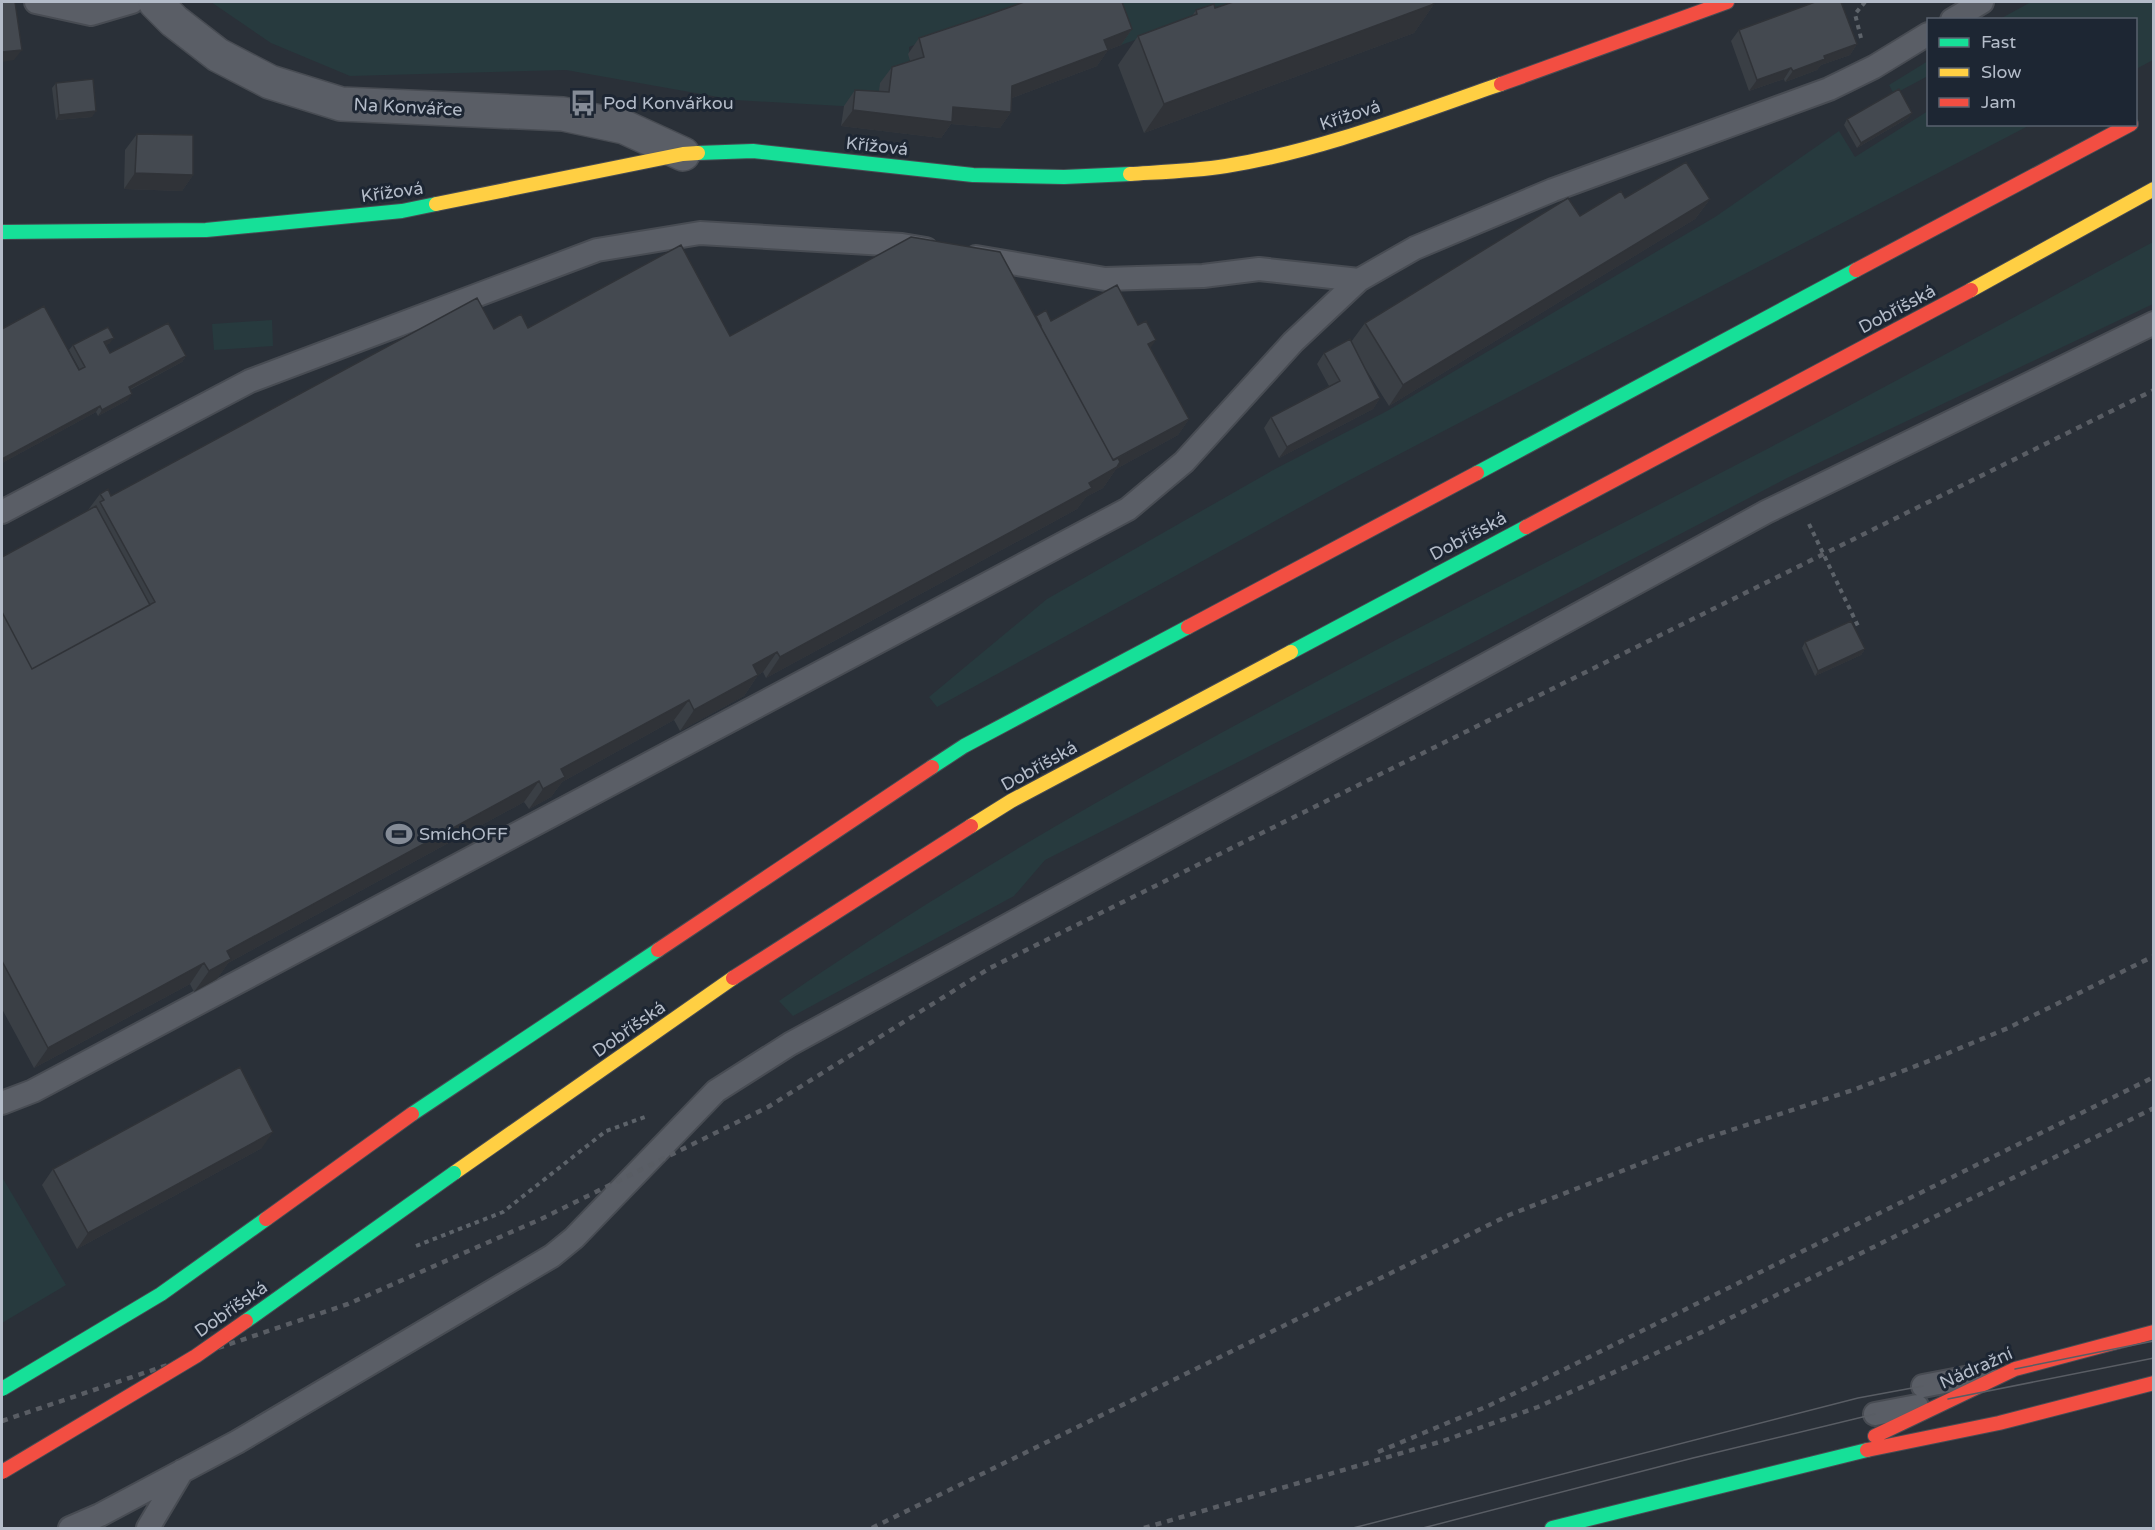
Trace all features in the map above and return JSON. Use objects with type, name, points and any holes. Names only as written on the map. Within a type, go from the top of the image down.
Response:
[{"type":"main road","name":"Křížová","points":[[2,232],[206,230],[402,211],[683,154],[753,151],[973,175],[1053,177],[1161,172],[1226,166],[1284,154],[1354,134],[1586,55],[1727,2]]},
{"type":"main road","points":[[2,1389],[161,1294],[412,1114],[964,746],[2127,126]]},
{"type":"main road","name":"Dobříšská","points":[[2,1472],[196,1356],[721,986],[1011,801],[2001,274],[2154,189]]},
{"type":"main road","name":"Nádražní","points":[[1821,1460],[1896,1427],[1948,1399],[2014,1369],[2154,1332]]},
{"type":"main road","name":"Nádražní","points":[[1552,1528],[1821,1460],[1999,1423],[2154,1383]]},
{"type":"street","name":"Na Konvářce","points":[[155,2],[174,21],[218,55],[270,82],[341,104],[563,114],[624,127],[683,154]]},
{"type":"lane","points":[[36,2],[91,14],[132,2]]},
{"type":"lane","points":[[1955,18],[1982,2]]},
{"type":"lane","points":[[2,1103],[33,1091],[1128,509],[1184,462],[1293,342],[1359,280],[1415,248],[1553,190],[1829,90],[1874,68],[1927,35]]},
{"type":"lane","points":[[2,512],[250,381],[456,306],[597,250],[700,233],[902,245],[1105,279],[1225,274],[1259,269],[1359,280]]},
{"type":"lane","points":[[70,1528],[100,1515],[237,1442],[552,1256],[574,1238],[716,1091],[790,1044],[1450,682],[1796,496],[2154,323]]},
{"type":"lane","points":[[1923,1386],[2014,1369]]},
{"type":"lane","points":[[1875,1414],[1948,1399]]},
{"type":"lane","points":[[148,1528],[182,1471]]},
{"type":"path","points":[[1796,496],[1858,626]]},
{"type":"path","points":[[448,1236],[503,1212],[606,1131],[650,1115]]},
{"type":"green space","points":[[211,2],[1030,2],[909,47],[910,72],[877,108],[735,100],[566,70],[350,76],[271,43]]},
{"type":"green space","points":[[1105,2],[1240,2],[1121,45]]},
{"type":"green space","points":[[2031,2],[2153,2],[2153,60],[2137,68],[2137,18],[2002,18]]},
{"type":"green space","points":[[1927,62],[1927,77],[1894,94],[1889,85]]},
{"type":"green space","points":[[1927,112],[1927,126],[2028,126],[1344,483],[937,707],[929,697],[1047,599],[1275,469],[1387,411],[1715,217],[1839,131],[1855,157]]},
{"type":"green space","points":[[2153,242],[2153,304],[1787,478],[1459,650],[1045,860],[1014,896],[793,1016],[779,1001],[897,923],[1018,848],[1141,777],[1392,642],[1819,422]]},
{"type":"green space","points":[[272,320],[273,346],[214,350],[212,324]]},
{"type":"green space","points":[[2,1177],[66,1285],[2,1323]]},
{"type":"building","points":[[2,2],[15,2],[22,50],[2,52]]},
{"type":"building","points":[[1024,2],[1122,2],[1132,29],[1104,40],[1108,50],[1012,86],[1011,112],[953,107],[952,122],[853,110],[855,90],[889,92],[892,67],[924,57],[919,38]]},
{"type":"building","points":[[1233,2],[1432,2],[1434,4],[1164,104],[1138,36],[1197,14],[1196,10],[1214,4],[1215,8]]},
{"type":"building","points":[[1815,2],[1841,2],[1857,44],[1793,71],[1791,68],[1757,80],[1739,30]]},
{"type":"building","points":[[93,79],[96,111],[59,115],[56,83]]},
{"type":"building","points":[[1899,89],[1912,113],[1861,143],[1847,119]]},
{"type":"building","points":[[137,134],[193,135],[193,175],[135,173]]},
{"type":"building","points":[[1686,162],[1710,199],[1403,385],[1365,323],[1568,198],[1580,216],[1621,191],[1625,198]]},
{"type":"building","points":[[911,237],[1000,252],[1112,458],[1114,460],[1118,458],[1120,462],[1117,467],[1089,483],[1092,488],[780,657],[777,652],[753,665],[758,675],[694,710],[689,700],[561,769],[565,777],[543,789],[539,781],[227,951],[231,959],[209,971],[204,963],[48,1048],[2,961],[2,612],[32,669],[155,602],[100,502],[104,500],[100,494],[108,489],[111,496],[477,298],[494,329],[521,314],[528,328],[681,245],[730,336]]},
{"type":"building","points":[[1117,285],[1138,325],[1146,321],[1156,340],[1148,344],[1189,419],[1113,460],[1036,316],[1046,310],[1051,321]]},
{"type":"building","points":[[44,306],[79,370],[85,367],[73,345],[108,327],[114,338],[104,342],[110,353],[168,323],[186,356],[129,387],[132,394],[102,410],[100,406],[2,459],[2,329]]},
{"type":"building","points":[[1350,339],[1380,398],[1287,447],[1271,417],[1340,381],[1324,353]]},
{"type":"building","points":[[96,506],[150,605],[32,669],[2,612],[2,557]]},
{"type":"building","points":[[1851,621],[1865,649],[1818,671],[1805,642]]},
{"type":"building","points":[[240,1067],[273,1132],[88,1233],[53,1169]]},
{"type":"tram line","points":[[2015,1369],[2154,1341]]},
{"type":"tram line","points":[[1948,1399],[2154,1358]]},
{"type":"tram line","points":[[1353,1528],[1858,1398],[1923,1386]]},
{"type":"tram line","points":[[1423,1528],[1693,1458],[1875,1414]]},
{"type":"railway","points":[[2,1421],[348,1304],[541,1219],[768,1107],[990,968],[2154,390]]},
{"type":"railway","points":[[872,1528],[1509,1215],[1701,1140],[1853,1090],[1934,1059],[2008,1028],[2154,956]]},
{"type":"railway","points":[[1378,1452],[1488,1406],[1567,1368],[2154,1077]]},
{"type":"railway","points":[[1144,1528],[1443,1441],[1538,1407],[1700,1333],[2154,1108]]},
{"type":"traffic: fast","points":[[698,153],[753,151],[973,175],[1064,177],[1130,174]]},
{"type":"traffic: fast","points":[[2,232],[206,230],[402,211],[436,204]]},
{"type":"traffic: fast","points":[[1477,473],[1856,270]]},
{"type":"traffic: fast","points":[[1291,652],[1526,527]]},
{"type":"traffic: fast","points":[[932,767],[964,746],[1188,627]]},
{"type":"traffic: fast","points":[[412,1114],[658,950]]},
{"type":"traffic: fast","points":[[246,1321],[454,1173]]},
{"type":"traffic: fast","points":[[2,1389],[161,1294],[266,1219]]},
{"type":"traffic: fast","points":[[1552,1528],[1867,1450]]},
{"type":"traffic: slow","points":[[1130,174],[1214,168],[1296,151],[1365,131],[1501,84]]},
{"type":"traffic: slow","points":[[436,204],[683,154],[698,153]]},
{"type":"traffic: slow","points":[[1971,290],[2154,189]]},
{"type":"traffic: slow","points":[[971,826],[1011,801],[1291,652]]},
{"type":"traffic: slow","points":[[454,1173],[733,978]]},
{"type":"traffic: jam","points":[[1501,84],[1727,2]]},
{"type":"traffic: jam","points":[[1856,270],[2127,126]]},
{"type":"traffic: jam","points":[[1526,527],[1971,290]]},
{"type":"traffic: jam","points":[[1188,627],[1477,473]]},
{"type":"traffic: jam","points":[[658,950],[932,767]]},
{"type":"traffic: jam","points":[[733,978],[971,826]]},
{"type":"traffic: jam","points":[[266,1219],[412,1114]]},
{"type":"traffic: jam","points":[[2,1472],[196,1356],[246,1321]]},
{"type":"traffic: jam","points":[[1875,1436],[2015,1369],[2154,1332]]},
{"type":"traffic: jam","points":[[1867,1450],[1999,1423],[2154,1383]]},
{"type":"place","name":"Pod Konvářkou","points":[[583,103]]},
{"type":"place","name":"SmíchOFF","points":[[399,834]]}]
